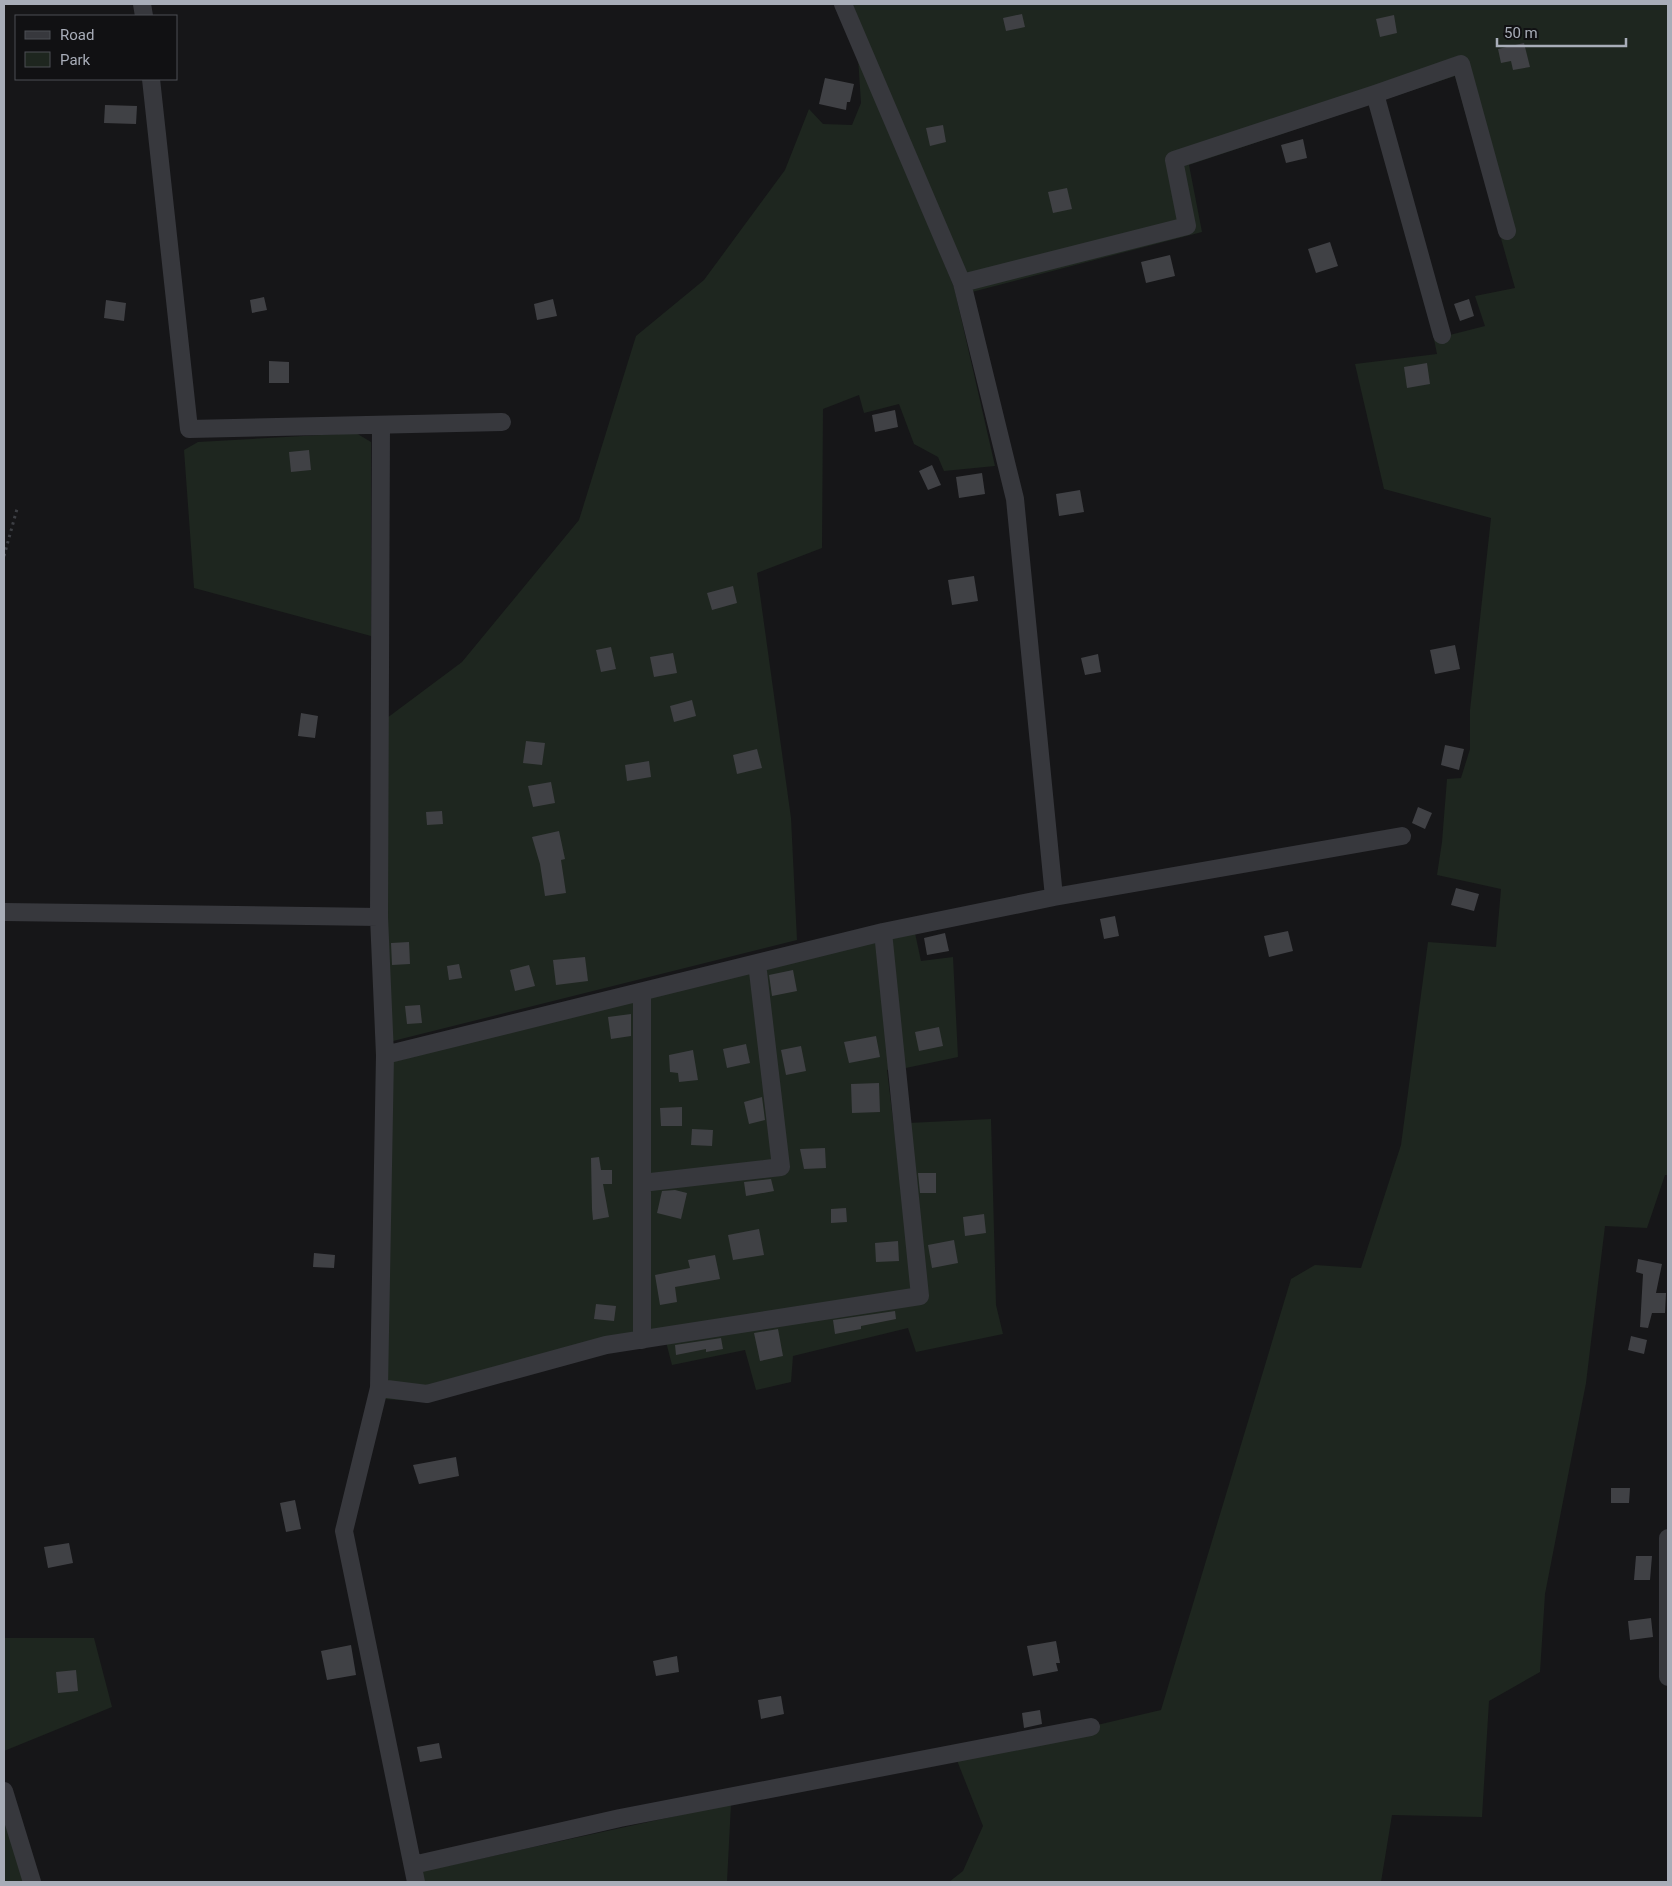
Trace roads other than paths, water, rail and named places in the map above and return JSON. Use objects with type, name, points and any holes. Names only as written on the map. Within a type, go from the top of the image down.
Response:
[{"type":"street","points":[[843,4],[962,283],[1015,499],[1054,897]]},
{"type":"street","points":[[962,283],[1187,226],[1174,160],[1461,64],[1507,231]]},
{"type":"street","points":[[150,80],[189,429],[502,422]]},
{"type":"street","points":[[1375,94],[1442,336]]},
{"type":"street","points":[[381,425],[379,918],[385,1055],[379,1388],[344,1531],[416,1882]]},
{"type":"street","points":[[385,1055],[882,932],[1054,897],[1402,836]]},
{"type":"street","points":[[4,912],[379,918]]},
{"type":"street","points":[[379,1388],[426,1394],[606,1345],[920,1296],[882,932]]},
{"type":"street","points":[[642,1183],[781,1167],[757,963]]},
{"type":"street","points":[[642,992],[642,1340]]},
{"type":"street","points":[[1668,1538],[1668,1677]]},
{"type":"street","points":[[413,1865],[620,1818],[1091,1727]]},
{"type":"street","points":[[4,1791],[32,1882]]}]
